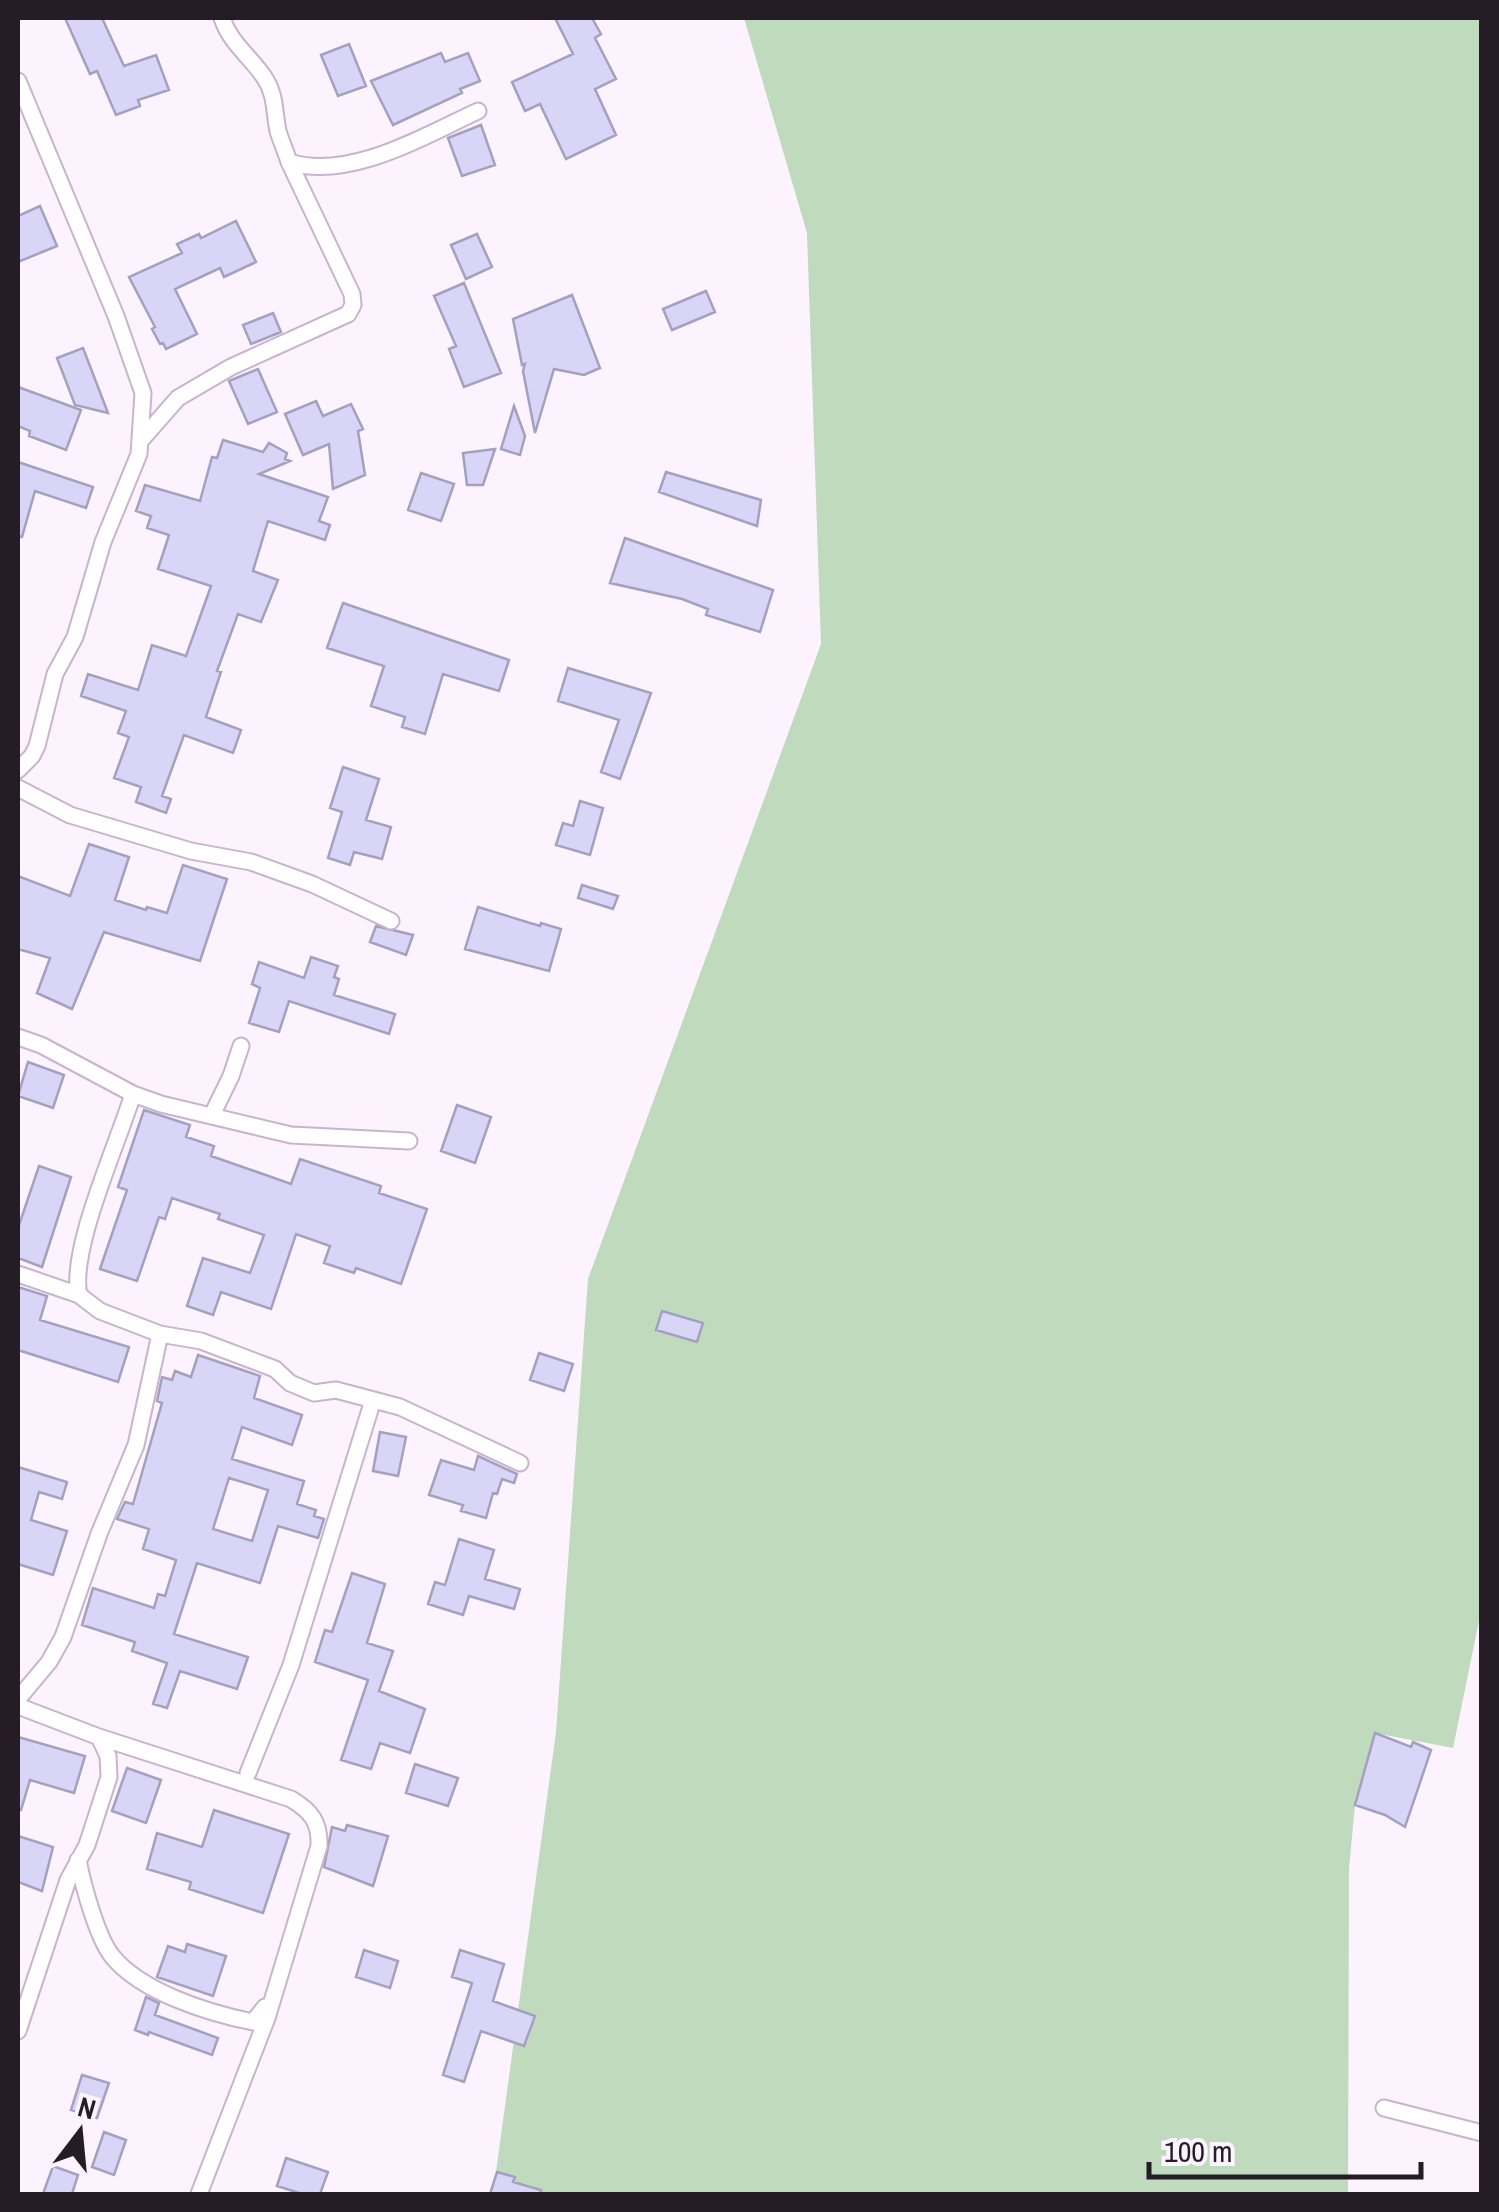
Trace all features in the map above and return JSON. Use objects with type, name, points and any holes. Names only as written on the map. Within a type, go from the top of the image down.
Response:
[{"type":"street","points":[[142,439],[178,398],[231,367],[348,314],[353,304],[352,294],[289,162],[278,130],[275,99],[264,77],[239,50],[222,18]]},
{"type":"street","points":[[18,82],[144,393],[142,439],[75,636],[55,674],[37,746],[18,770]]},
{"type":"street","points":[[289,162],[310,168],[395,150],[478,111]]},
{"type":"street","points":[[18,788],[70,815],[312,884],[392,921]]},
{"type":"street","points":[[18,1037],[132,1094],[161,1104],[290,1135],[409,1141]]},
{"type":"street","points":[[212,1115],[232,1076],[241,1046]]},
{"type":"street","points":[[79,1296],[76,1280],[85,1236],[132,1094]]},
{"type":"street","points":[[18,1274],[79,1296],[100,1312],[160,1334],[201,1341],[275,1368],[290,1383],[314,1393],[336,1390],[400,1407],[520,1463]]},
{"type":"street","points":[[18,1698],[49,1662],[62,1637],[136,1445],[160,1334]]},
{"type":"street","points":[[248,1774],[291,1665],[373,1400]]},
{"type":"street","points":[[18,1706],[99,1737],[291,1799],[315,1819],[320,1830],[319,1846],[267,2018],[199,2194]]},
{"type":"street","points":[[18,2031],[68,1880],[87,1845],[109,1777],[108,1756],[99,1737]]},
{"type":"street","points":[[78,1860],[98,1932],[112,1956],[134,1976],[192,2005],[253,2022],[270,2002]]},
{"type":"street","points":[[1384,2108],[1482,2134]]},
{"type":"green space","points":[[744,18],[1481,18],[1481,1611],[1453,1748],[1375,1733],[1355,1805],[1349,1868],[1348,2194],[493,2194],[556,1732],[588,1279],[821,644],[807,233]]},
{"type":"building","points":[[65,18],[102,18],[124,66],[156,55],[169,90],[138,100],[140,106],[116,115],[97,71],[90,74]]},
{"type":"building","points":[[555,18],[592,18],[601,34],[595,38],[616,79],[595,89],[616,135],[566,159],[540,104],[525,111],[512,82],[573,54]]},
{"type":"building","points":[[349,44],[366,86],[338,96],[321,55]]},
{"type":"building","points":[[441,53],[445,62],[468,53],[480,81],[393,125],[371,81]]},
{"type":"building","points":[[481,125],[495,165],[462,176],[448,138]]},
{"type":"building","points":[[40,206],[57,246],[18,262],[18,216]]},
{"type":"building","points":[[236,221],[256,262],[224,277],[220,268],[175,289],[197,334],[166,349],[152,329],[155,327],[129,277],[182,253],[177,244],[199,234],[201,238]]},
{"type":"building","points":[[477,234],[492,267],[466,279],[451,245]]},
{"type":"building","points":[[464,283],[501,373],[464,387],[449,349],[456,346],[434,296]]},
{"type":"building","points":[[706,291],[715,312],[672,330],[663,309]]},
{"type":"building","points":[[572,295],[600,368],[584,375],[554,369],[535,433],[525,364],[522,365],[513,319]]},
{"type":"building","points":[[273,313],[281,332],[251,344],[243,325]]},
{"type":"building","points":[[83,348],[108,413],[75,405],[57,358]]},
{"type":"building","points":[[258,369],[277,412],[248,424],[229,381]]},
{"type":"building","points":[[18,387],[81,410],[66,450],[29,436],[30,431],[18,426]]},
{"type":"building","points":[[316,401],[323,416],[351,404],[363,429],[358,431],[365,475],[333,489],[329,444],[303,455],[285,414]]},
{"type":"building","points":[[514,406],[525,436],[520,455],[501,449]]},
{"type":"building","points":[[223,440],[263,452],[269,443],[287,453],[285,459],[290,461],[259,474],[328,497],[319,521],[330,525],[325,540],[268,521],[253,571],[278,580],[261,622],[238,614],[217,671],[221,672],[206,717],[241,730],[233,753],[184,735],[162,796],[171,799],[166,813],[136,802],[141,787],[114,778],[129,737],[118,733],[126,711],[81,696],[88,674],[138,690],[152,645],[186,656],[211,586],[158,569],[169,535],[147,528],[151,516],[136,511],[145,485],[200,501],[212,457],[217,458]]},
{"type":"building","points":[[495,449],[483,485],[467,485],[463,453]]},
{"type":"building","points":[[18,462],[93,487],[86,508],[35,491],[22,537],[18,536]]},
{"type":"building","points":[[666,472],[761,500],[757,526],[659,492]]},
{"type":"building","points":[[421,473],[454,484],[441,521],[408,510]]},
{"type":"building","points":[[625,538],[773,590],[760,632],[706,615],[708,609],[682,599],[610,583]]},
{"type":"building","points":[[343,603],[509,660],[499,691],[443,674],[425,734],[402,727],[405,717],[371,706],[384,666],[327,648]]},
{"type":"building","points":[[568,668],[651,693],[620,779],[601,772],[619,720],[558,701]]},
{"type":"building","points":[[343,767],[379,779],[366,820],[391,827],[382,859],[354,852],[350,865],[328,858],[342,812],[330,808]]},
{"type":"building","points":[[580,801],[603,808],[590,855],[556,845],[563,823],[573,826]]},
{"type":"building","points":[[89,844],[129,857],[115,900],[146,910],[147,907],[167,913],[183,865],[227,879],[200,961],[104,932],[72,1009],[37,993],[50,958],[18,949],[18,876],[70,896]]},
{"type":"building","points":[[582,885],[618,896],[613,909],[578,898]]},
{"type":"building","points":[[478,907],[561,929],[549,971],[465,949]]},
{"type":"building","points":[[376,926],[413,935],[406,955],[370,942]]},
{"type":"building","points":[[311,957],[338,966],[334,995],[395,1014],[389,1034],[289,1001],[279,1032],[249,1023],[260,988],[252,984],[259,962],[304,978]]},
{"type":"building","points":[[28,1062],[64,1075],[53,1108],[18,1096]]},
{"type":"building","points":[[457,1105],[491,1117],[475,1163],[441,1151]]},
{"type":"building","points":[[144,1110],[190,1125],[186,1137],[214,1146],[211,1156],[291,1184],[300,1159],[381,1186],[379,1193],[427,1209],[401,1284],[356,1268],[354,1273],[324,1263],[330,1246],[296,1234],[271,1309],[221,1292],[213,1315],[187,1306],[203,1258],[250,1273],[264,1235],[218,1219],[220,1214],[172,1198],[165,1219],[159,1217],[137,1281],[100,1269],[127,1190],[118,1187]]},
{"type":"building","points":[[39,1166],[71,1177],[42,1267],[18,1258],[18,1228]]},
{"type":"building","points":[[18,1287],[47,1296],[40,1320],[129,1347],[118,1382],[18,1350]]},
{"type":"building","points":[[662,1311],[703,1323],[697,1342],[656,1330]]},
{"type":"building","points":[[539,1353],[573,1364],[564,1391],[530,1380]]},
{"type":"building","points":[[198,1355],[260,1376],[254,1398],[302,1415],[292,1445],[242,1427],[232,1459],[304,1481],[297,1504],[316,1510],[314,1516],[324,1519],[318,1538],[278,1526],[260,1583],[197,1563],[174,1634],[248,1657],[237,1689],[180,1671],[167,1708],[153,1704],[167,1663],[132,1651],[135,1642],[82,1625],[93,1588],[154,1608],[158,1594],[165,1596],[176,1560],[143,1549],[149,1529],[117,1519],[125,1502],[133,1504],[162,1403],[157,1401],[162,1377],[172,1380],[175,1371],[191,1377]],"holes":[[[229,1478],[268,1490],[252,1541],[213,1529]]]},
{"type":"building","points":[[380,1432],[406,1437],[398,1476],[373,1471]]},
{"type":"building","points":[[478,1456],[517,1474],[514,1483],[502,1479],[497,1494],[493,1493],[486,1518],[461,1511],[463,1505],[429,1495],[441,1460],[474,1470]]},
{"type":"building","points":[[18,1467],[67,1482],[62,1499],[39,1492],[31,1520],[67,1531],[53,1575],[18,1564]]},
{"type":"building","points":[[459,1539],[494,1550],[485,1579],[520,1589],[514,1609],[469,1596],[463,1615],[428,1604],[435,1582],[445,1585]]},
{"type":"building","points":[[352,1573],[385,1584],[367,1643],[393,1651],[379,1691],[425,1709],[410,1753],[380,1743],[371,1769],[341,1760],[368,1680],[315,1662],[325,1630],[332,1632]]},
{"type":"building","points":[[1375,1733],[1431,1750],[1405,1827],[1355,1805]]},
{"type":"building","points":[[18,1737],[85,1756],[74,1793],[30,1780],[18,1810]]},
{"type":"building","points":[[415,1764],[458,1778],[448,1806],[406,1793]]},
{"type":"building","points":[[127,1768],[161,1780],[146,1823],[112,1811]]},
{"type":"building","points":[[214,1810],[289,1834],[263,1913],[189,1889],[191,1882],[147,1869],[157,1833],[202,1847]]},
{"type":"building","points":[[347,1825],[388,1836],[373,1886],[324,1867],[332,1827],[345,1831]]},
{"type":"building","points":[[18,1836],[53,1847],[42,1891],[18,1882]]},
{"type":"building","points":[[187,1944],[226,1956],[213,1996],[157,1977],[168,1946],[185,1952]]},
{"type":"building","points":[[364,1950],[398,1961],[390,1988],[356,1977]]},
{"type":"building","points":[[460,1950],[504,1964],[493,2001],[535,2016],[524,2046],[481,2031],[464,2082],[443,2075],[472,1983],[452,1977]]},
{"type":"building","points":[[146,1997],[159,2003],[155,2015],[218,2038],[212,2055],[135,2030]]},
{"type":"building","points":[[82,2075],[109,2083],[97,2118],[71,2110]]},
{"type":"building","points":[[104,2132],[126,2140],[114,2175],[92,2167]]},
{"type":"building","points":[[286,2158],[328,2172],[320,2194],[302,2194],[277,2186]]},
{"type":"building","points":[[53,2166],[78,2175],[72,2194],[43,2194]]},
{"type":"building","points":[[497,2172],[515,2177],[513,2182],[541,2190],[540,2194],[490,2194]]}]
